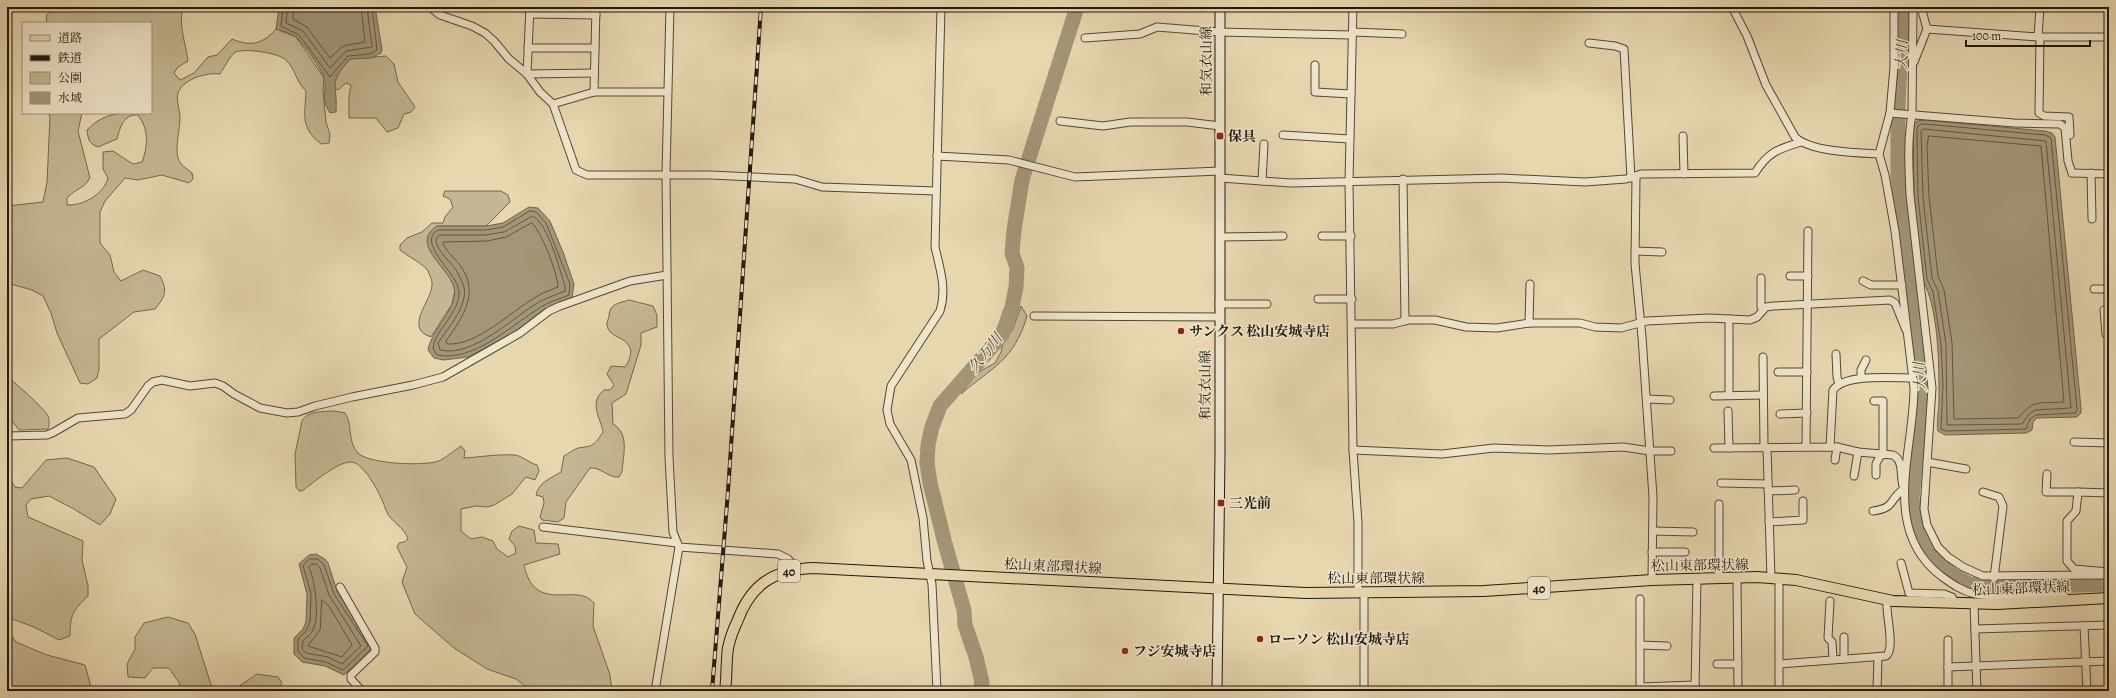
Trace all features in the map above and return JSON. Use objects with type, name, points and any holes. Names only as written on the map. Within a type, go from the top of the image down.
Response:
[{"type":"main road","name":"和気衣山線","points":[[1217,691],[1220,7]]},
{"type":"main road","name":"松山東部環状線","points":[[725,691],[728,648],[742,607],[758,586],[768,579],[796,569],[813,568],[933,573],[1218,589],[1361,593],[1484,591],[1697,578],[1775,578],[1852,591],[1887,600],[1974,604],[2109,598]]},
{"type":"street","points":[[430,7],[440,15],[472,26],[485,33],[509,59],[527,74],[540,92],[553,104],[576,170],[580,173],[587,175],[666,174],[795,179],[822,187],[936,191]]},
{"type":"street","points":[[594,92],[596,7]]},
{"type":"street","points":[[655,691],[678,545],[673,532],[669,457],[666,92],[670,7]]},
{"type":"street","points":[[936,691],[932,584],[933,573],[913,468],[907,452],[890,424],[887,410],[891,386],[940,311],[943,302],[944,285],[935,247],[941,7]]},
{"type":"street","points":[[1353,7],[1349,182],[1353,324],[1353,450],[1358,523],[1364,691]]},
{"type":"street","points":[[1732,7],[1747,36],[1766,85],[1795,137],[1801,142],[1831,149],[1879,154]]},
{"type":"street","points":[[1894,7],[1892,113],[1879,154],[1892,212],[1913,378],[1914,404],[1904,489],[1905,514],[1912,539],[1925,560],[1935,571],[1963,591],[1977,594],[2060,595],[2065,596],[2068,600]]},
{"type":"street","points":[[1913,7],[1909,131],[1910,195],[1932,388],[1924,509],[1927,524],[1938,547],[1948,557],[1972,573],[1994,578],[2109,575]]},
{"type":"street","points":[[1912,65],[1926,29],[1921,7]]},
{"type":"street","points":[[2040,7],[2038,110],[2041,115],[2044,116],[2069,117],[2072,173]]},
{"type":"street","points":[[527,74],[530,11],[596,15]]},
{"type":"street","points":[[1085,38],[1140,34],[1157,27],[1219,32],[1402,34]]},
{"type":"street","points":[[1926,29],[2039,37],[2109,37]]},
{"type":"street","points":[[1589,43],[1620,46],[1624,49],[1634,177],[1635,251],[1654,497],[1652,580]]},
{"type":"street","points":[[528,48],[595,48]]},
{"type":"street","points":[[1315,65],[1315,92],[1351,94]]},
{"type":"street","points":[[527,74],[594,73]]},
{"type":"street","points":[[553,104],[594,92],[666,92]]},
{"type":"street","points":[[1892,113],[2014,123],[2060,124],[2065,128],[2068,161],[2072,173]]},
{"type":"street","points":[[1060,122],[1103,126],[1130,122],[1187,122],[1220,126]]},
{"type":"street","points":[[1283,135],[1350,139]]},
{"type":"street","points":[[1683,136],[1684,174]]},
{"type":"street","points":[[938,156],[1009,160],[1075,177],[1092,178],[1154,173],[1220,175],[1262,181],[1291,183],[1403,179],[1502,178],[1609,182],[1634,177],[1684,174],[1755,173],[1764,158],[1775,151],[1801,142]]},
{"type":"street","points":[[1262,181],[1264,144]]},
{"type":"street","points":[[2072,173],[2109,174]]},
{"type":"street","points":[[2091,173],[2092,219]]},
{"type":"street","points":[[1403,179],[1405,321]]},
{"type":"street","points":[[1806,447],[1808,231]]},
{"type":"street","points":[[1220,237],[1283,236]]},
{"type":"street","points":[[1322,236],[1351,236]]},
{"type":"street","points":[[1635,251],[1662,252]]},
{"type":"street","points":[[7,436],[47,435],[78,418],[125,414],[131,410],[148,386],[154,382],[162,380],[190,386],[215,383],[223,386],[234,394],[260,408],[287,413],[298,412],[315,406],[352,397],[413,385],[443,377],[520,333],[544,315],[560,306],[630,281],[667,275]]},
{"type":"street","points":[[1790,276],[1808,276]]},
{"type":"street","points":[[1761,278],[1760,307],[1763,309]]},
{"type":"street","points":[[1863,281],[1871,285],[1902,286]]},
{"type":"street","points":[[1528,324],[1530,284]]},
{"type":"street","points":[[2094,288],[2109,289]]},
{"type":"street","points":[[1318,299],[1352,299]]},
{"type":"street","points":[[1353,324],[1393,324],[1405,321],[1435,320],[1466,327],[1497,328],[1528,324],[1580,323],[1621,328],[1641,323],[1708,318],[1755,319],[1763,309],[1773,306],[1893,301],[1908,333]]},
{"type":"street","points":[[1219,304],[1267,304]]},
{"type":"street","points":[[2104,310],[2106,334],[2109,334]]},
{"type":"street","points":[[1034,316],[1219,317]]},
{"type":"street","points":[[1729,319],[1729,395]]},
{"type":"street","points":[[1836,354],[1837,377],[1839,384]]},
{"type":"street","points":[[1763,357],[1763,395],[1769,522],[1775,578],[1779,691]]},
{"type":"street","points":[[1861,378],[1861,370],[1866,360]]},
{"type":"street","points":[[1778,372],[1807,372]]},
{"type":"street","points":[[1830,447],[1833,390],[1839,384],[1861,378],[1913,378]]},
{"type":"street","points":[[1714,396],[1763,395]]},
{"type":"street","points":[[1647,400],[1670,400]]},
{"type":"street","points":[[1874,401],[1883,401],[1882,454],[1876,464],[1876,475]]},
{"type":"street","points":[[1728,411],[1729,448]]},
{"type":"street","points":[[1780,414],[1807,413]]},
{"type":"street","points":[[2074,442],[2109,443]]},
{"type":"street","points":[[1353,450],[1442,454],[1494,448],[1548,450],[1623,447],[1650,451],[1671,451]]},
{"type":"street","points":[[1714,448],[1838,447],[1858,452],[1882,454],[1897,458],[1900,463],[1900,480],[1904,489]]},
{"type":"street","points":[[1835,460],[1838,447]]},
{"type":"street","points":[[1854,476],[1858,452]]},
{"type":"street","points":[[1927,462],[1966,469]]},
{"type":"street","points":[[2047,474],[2046,492],[2109,493]]},
{"type":"street","points":[[1721,484],[1795,490]]},
{"type":"street","points":[[1873,511],[1885,509],[1890,506],[1897,495],[1904,489]]},
{"type":"street","points":[[1983,492],[1999,497],[2003,506],[1994,578]]},
{"type":"street","points":[[2078,492],[2076,511],[2067,520],[2067,561],[2074,569],[2109,572]]},
{"type":"street","points":[[1769,522],[1803,520],[1803,501]]},
{"type":"street","points":[[1719,504],[1719,578]]},
{"type":"street","points":[[543,527],[678,545],[778,554],[788,559],[796,569]]},
{"type":"street","points":[[1653,531],[1693,532]]},
{"type":"street","points":[[1652,552],[1685,552]]},
{"type":"street","points":[[1901,563],[1909,592],[1944,594],[1952,597],[1955,603]]},
{"type":"street","points":[[1640,599],[1640,689],[1695,688],[1697,578]]},
{"type":"street","points":[[1738,578],[1738,691]]},
{"type":"street","points":[[340,587],[375,648],[375,652],[351,675],[351,679],[362,691]]},
{"type":"street","points":[[1830,600],[1828,638],[1832,642],[1833,659]]},
{"type":"street","points":[[1779,664],[1886,656],[1890,650],[1890,623],[1886,611],[1887,600]]},
{"type":"street","points":[[1974,604],[1977,691]]},
{"type":"street","points":[[1975,629],[2109,625]]},
{"type":"street","points":[[2084,626],[2087,691]]},
{"type":"street","points":[[1844,637],[1844,659]]},
{"type":"street","points":[[1948,640],[1948,691]]},
{"type":"street","points":[[1640,645],[1667,646]]},
{"type":"street","points":[[1877,691],[1878,657]]},
{"type":"street","points":[[1948,667],[2109,661]]},
{"type":"street","points":[[1717,664],[1738,664]]},
{"type":"green space","points":[[53,7],[183,7],[181,21],[188,61],[178,67],[174,73],[180,80],[194,73],[208,57],[217,55],[232,39],[245,43],[256,43],[266,38],[276,29],[296,37],[324,78],[323,92],[326,122],[330,134],[329,143],[321,144],[310,132],[305,120],[306,91],[302,87],[292,68],[282,57],[269,53],[238,51],[228,60],[220,74],[202,75],[190,80],[181,88],[178,93],[180,118],[177,153],[180,163],[192,173],[193,179],[189,183],[162,175],[138,180],[125,178],[105,201],[100,212],[100,243],[110,255],[114,272],[121,281],[143,270],[160,276],[165,290],[164,294],[155,309],[134,312],[99,339],[99,369],[97,378],[88,384],[80,383],[57,333],[51,313],[43,296],[32,290],[7,283],[7,206],[43,202],[47,182],[50,117],[48,114],[82,114],[78,131],[90,178],[85,185],[73,192],[67,198],[67,205],[73,205],[92,198],[106,184],[108,178],[103,169],[103,152],[113,151],[133,164],[142,162],[146,144],[146,132],[142,120],[138,115],[133,115],[123,122],[117,139],[98,147],[90,141],[87,130],[102,119],[117,114],[152,114],[152,22],[47,22],[46,16]]},
{"type":"green space","points":[[386,56],[394,64],[398,82],[415,107],[411,112],[404,114],[398,128],[387,132],[376,118],[349,118],[349,96],[351,85],[346,83],[338,90],[333,88],[336,75],[350,59]]},
{"type":"green space","points":[[445,191],[501,191],[508,195],[510,202],[486,226],[437,226],[438,262],[449,275],[455,289],[452,304],[431,337],[423,333],[419,327],[419,320],[431,290],[431,278],[426,269],[400,250],[400,245],[407,238],[422,232],[432,223],[443,223],[445,217],[453,207],[450,199],[443,196]]},
{"type":"green space","points":[[629,300],[653,306],[657,315],[657,327],[641,333],[641,345],[626,394],[612,403],[613,424],[622,433],[624,439],[622,472],[619,477],[615,477],[598,469],[590,468],[566,502],[564,518],[558,522],[542,520],[540,517],[544,503],[543,497],[536,495],[539,487],[561,472],[564,456],[576,449],[593,444],[603,432],[597,411],[597,400],[599,395],[604,390],[610,390],[614,385],[607,374],[611,366],[625,367],[631,354],[627,343],[613,335],[608,329],[607,323],[609,312],[613,306],[618,303]]},
{"type":"green space","points":[[1021,306],[1027,316],[1016,343],[1001,362],[961,394],[977,373],[995,363],[1001,352],[1004,339],[1013,329]]},
{"type":"green space","points":[[7,376],[45,412],[49,420],[48,429],[19,430],[7,414]]},
{"type":"green space","points":[[334,411],[345,413],[349,422],[352,444],[358,453],[373,460],[412,464],[434,462],[441,460],[461,446],[465,451],[464,458],[514,455],[537,465],[539,471],[535,480],[526,477],[512,494],[494,505],[488,507],[476,506],[461,509],[461,531],[471,539],[482,537],[493,541],[497,549],[508,557],[516,553],[515,546],[509,539],[512,531],[519,526],[534,530],[536,543],[558,544],[560,554],[524,565],[529,580],[537,589],[546,594],[577,595],[586,597],[594,603],[593,626],[610,675],[612,691],[531,691],[516,679],[487,669],[454,648],[415,614],[402,582],[407,567],[397,547],[399,543],[408,539],[388,514],[376,488],[363,469],[359,465],[352,462],[346,463],[326,473],[302,491],[299,491],[296,487],[295,454],[302,421],[305,417],[312,413]]},
{"type":"green space","points":[[67,458],[94,467],[116,499],[110,514],[100,525],[49,496],[31,499],[26,505],[28,517],[83,541],[82,560],[88,586],[88,596],[73,613],[70,636],[59,640],[34,627],[12,619],[7,626],[7,577],[11,566],[7,556],[7,475],[15,487],[22,488],[46,460]]},
{"type":"green space","points":[[2106,520],[2109,520],[2109,568],[2105,568]]},
{"type":"green space","points":[[168,617],[188,623],[195,634],[213,691],[180,691],[180,684],[169,668],[153,668],[145,678],[128,677],[127,664],[135,649],[135,637],[144,623]]},
{"type":"green space","points":[[7,629],[16,642],[47,655],[85,665],[92,691],[9,691],[7,680]]},
{"type":"green space","points":[[257,674],[278,677],[282,683],[277,691],[232,691]]},
{"type":"water","points":[[279,7],[375,7],[382,49],[381,53],[371,58],[350,59],[338,74],[335,84],[336,112],[330,113],[325,103],[325,83],[323,74],[307,50],[294,36],[276,29]]},
{"type":"water","points":[[1925,120],[2045,131],[2052,133],[2055,137],[2081,408],[2081,413],[2077,417],[2037,418],[2033,422],[2032,430],[2026,433],[1945,435],[1938,431],[1939,387],[1937,339],[1932,307],[1923,281],[1914,198],[1913,126],[1917,121]]},
{"type":"water","points":[[529,207],[538,208],[550,221],[574,284],[572,298],[543,310],[513,333],[468,357],[444,360],[434,358],[428,350],[430,342],[449,311],[454,295],[454,288],[451,280],[433,256],[429,248],[427,240],[429,233],[437,226],[486,226],[503,223]]},
{"type":"water","points":[[316,554],[325,559],[328,563],[337,591],[372,648],[344,675],[325,666],[302,662],[294,654],[294,638],[303,629],[306,622],[307,594],[299,564],[309,555]]},
{"type":"waterway","name":"久万川","points":[[980,691],[982,682],[976,657],[965,625],[964,610],[944,540],[930,483],[927,463],[928,445],[932,427],[940,406],[1002,335],[1012,307],[1016,287],[1017,268],[1012,253],[1022,180],[1077,7]]},
{"type":"waterway","name":"大川","points":[[1903,7],[1898,104],[1898,177],[1922,393],[1912,498],[1914,519],[1919,536],[1927,552],[1951,574],[1969,584],[1991,588],[2109,584]]},
{"type":"railway","points":[[712,691],[728,491],[761,7]]},
{"type":"place","name":"保具","points":[[1220,136]]},
{"type":"place","name":"サンクス 松山安城寺店","points":[[1181,331]]},
{"type":"place","name":"三光前","points":[[1221,503]]},
{"type":"place","name":"ローソン 松山安城寺店","points":[[1260,639]]},
{"type":"place","name":"フジ安城寺店","points":[[1125,651]]}]
